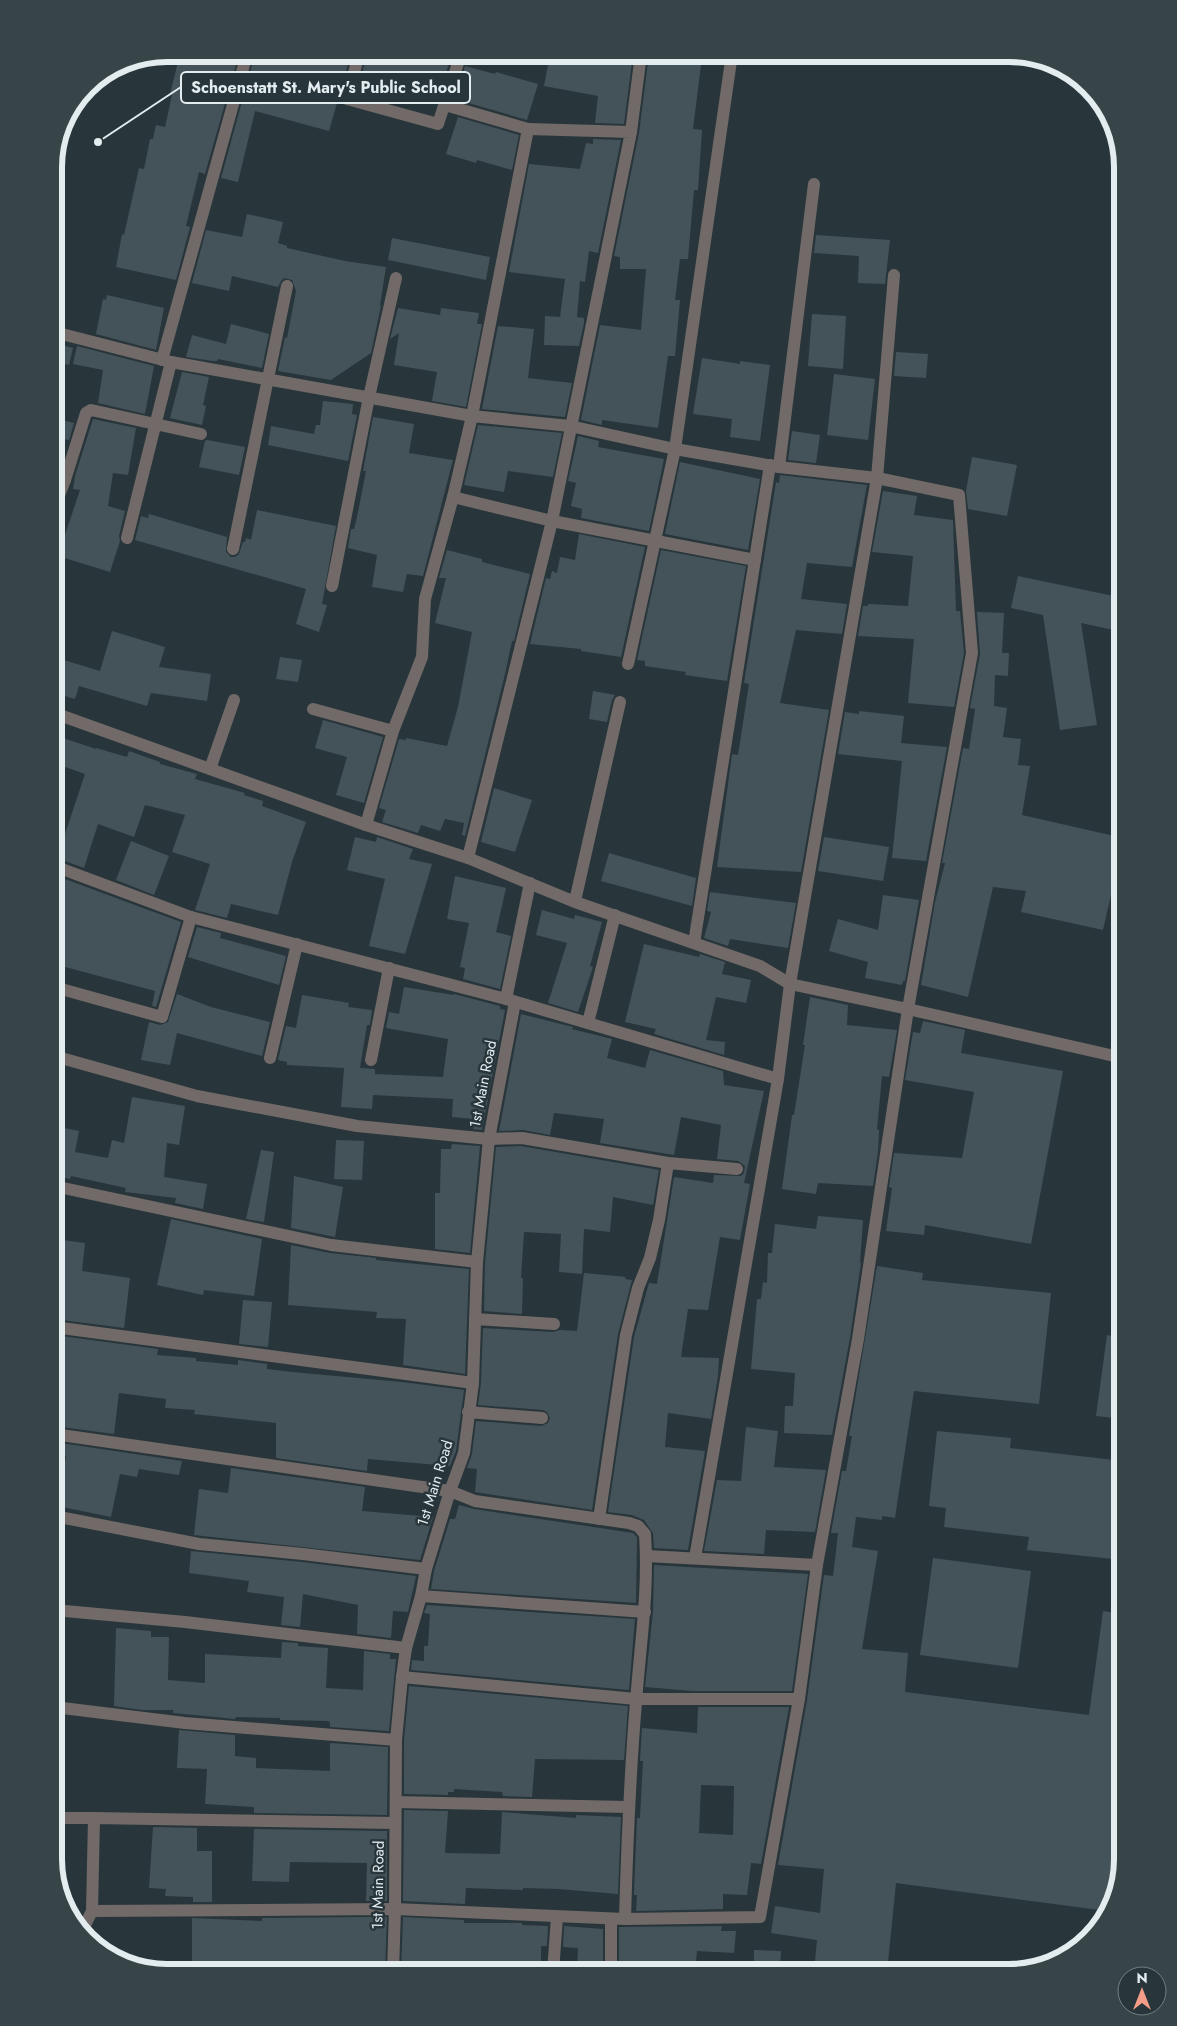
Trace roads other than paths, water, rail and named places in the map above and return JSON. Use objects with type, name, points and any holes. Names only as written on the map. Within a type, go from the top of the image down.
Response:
[{"type":"street","points":[[127,538],[156,425],[167,361],[245,63]]},
{"type":"street","points":[[357,63],[347,99],[438,124],[458,63]]},
{"type":"street","points":[[468,858],[552,521],[631,132],[640,63]]},
{"type":"street","points":[[628,664],[675,449],[731,63]]},
{"type":"street","points":[[445,105],[528,128],[631,132]]},
{"type":"street","points":[[366,825],[393,731],[422,657],[425,599],[453,497],[472,416],[528,128]]},
{"type":"street","points":[[694,943],[755,560],[775,466],[814,184]]},
{"type":"street","points":[[695,1558],[778,1079],[790,984],[877,478],[894,275]]},
{"type":"street","points":[[332,586],[369,397],[396,278]]},
{"type":"street","points":[[233,549],[287,286]]},
{"type":"street","points":[[63,334],[167,361],[472,416],[570,426],[675,449],[775,466],[877,478],[959,496],[972,653],[908,1008],[858,1339],[817,1565],[799,1699],[760,1917],[611,1919],[395,1908],[92,1911]]},
{"type":"street","points":[[63,471],[86,413],[91,410],[201,434]]},
{"type":"street","points":[[453,497],[552,521],[755,560]]},
{"type":"street","points":[[210,769],[234,700]]},
{"type":"street","points":[[576,901],[620,702]]},
{"type":"street","points":[[313,709],[393,731]]},
{"type":"street","points":[[63,716],[366,825],[468,858],[576,901],[760,966],[790,984],[908,1008],[1114,1056]]},
{"type":"street","points":[[63,869],[191,916],[510,1000],[778,1079]]},
{"type":"street","name":"1st Main Road","points":[[392,1963],[395,1908],[396,1740],[402,1677],[406,1648],[421,1596],[426,1569],[464,1453],[473,1383],[477,1262],[489,1139],[530,883]]},
{"type":"street","points":[[588,1023],[616,915]]},
{"type":"street","points":[[63,990],[162,1017],[191,916]]},
{"type":"street","points":[[270,1058],[297,944]]},
{"type":"street","points":[[371,1060],[389,968]]},
{"type":"street","points":[[63,1059],[197,1096],[357,1126],[489,1139],[522,1138],[668,1163],[737,1169]]},
{"type":"street","points":[[599,1519],[626,1335],[638,1288],[650,1258],[659,1220],[668,1163]]},
{"type":"street","points":[[63,1188],[332,1245],[477,1262]]},
{"type":"street","points":[[475,1318],[554,1324]]},
{"type":"street","points":[[63,1328],[473,1383]]},
{"type":"street","points":[[468,1412],[542,1418]]},
{"type":"street","points":[[63,1435],[450,1491],[475,1502],[629,1523],[638,1526],[645,1534],[645,1612],[628,1807],[625,1919]]},
{"type":"street","points":[[63,1518],[200,1544],[426,1569]]},
{"type":"street","points":[[646,1556],[817,1565]]},
{"type":"street","points":[[421,1596],[645,1612]]},
{"type":"street","points":[[63,1611],[185,1622],[406,1648]]},
{"type":"street","points":[[402,1677],[636,1700],[799,1699]]},
{"type":"street","points":[[63,1708],[185,1724],[396,1740]]},
{"type":"street","points":[[396,1802],[628,1807]]},
{"type":"street","points":[[63,1818],[395,1823]]},
{"type":"street","points":[[85,1923],[92,1911],[94,1818]]},
{"type":"street","points":[[554,1963],[557,1917]]},
{"type":"street","points":[[611,1919],[611,1964]]},
{"type":"place","name":"Schoenstatt St. Mary's Public School","points":[[98,142]]}]
